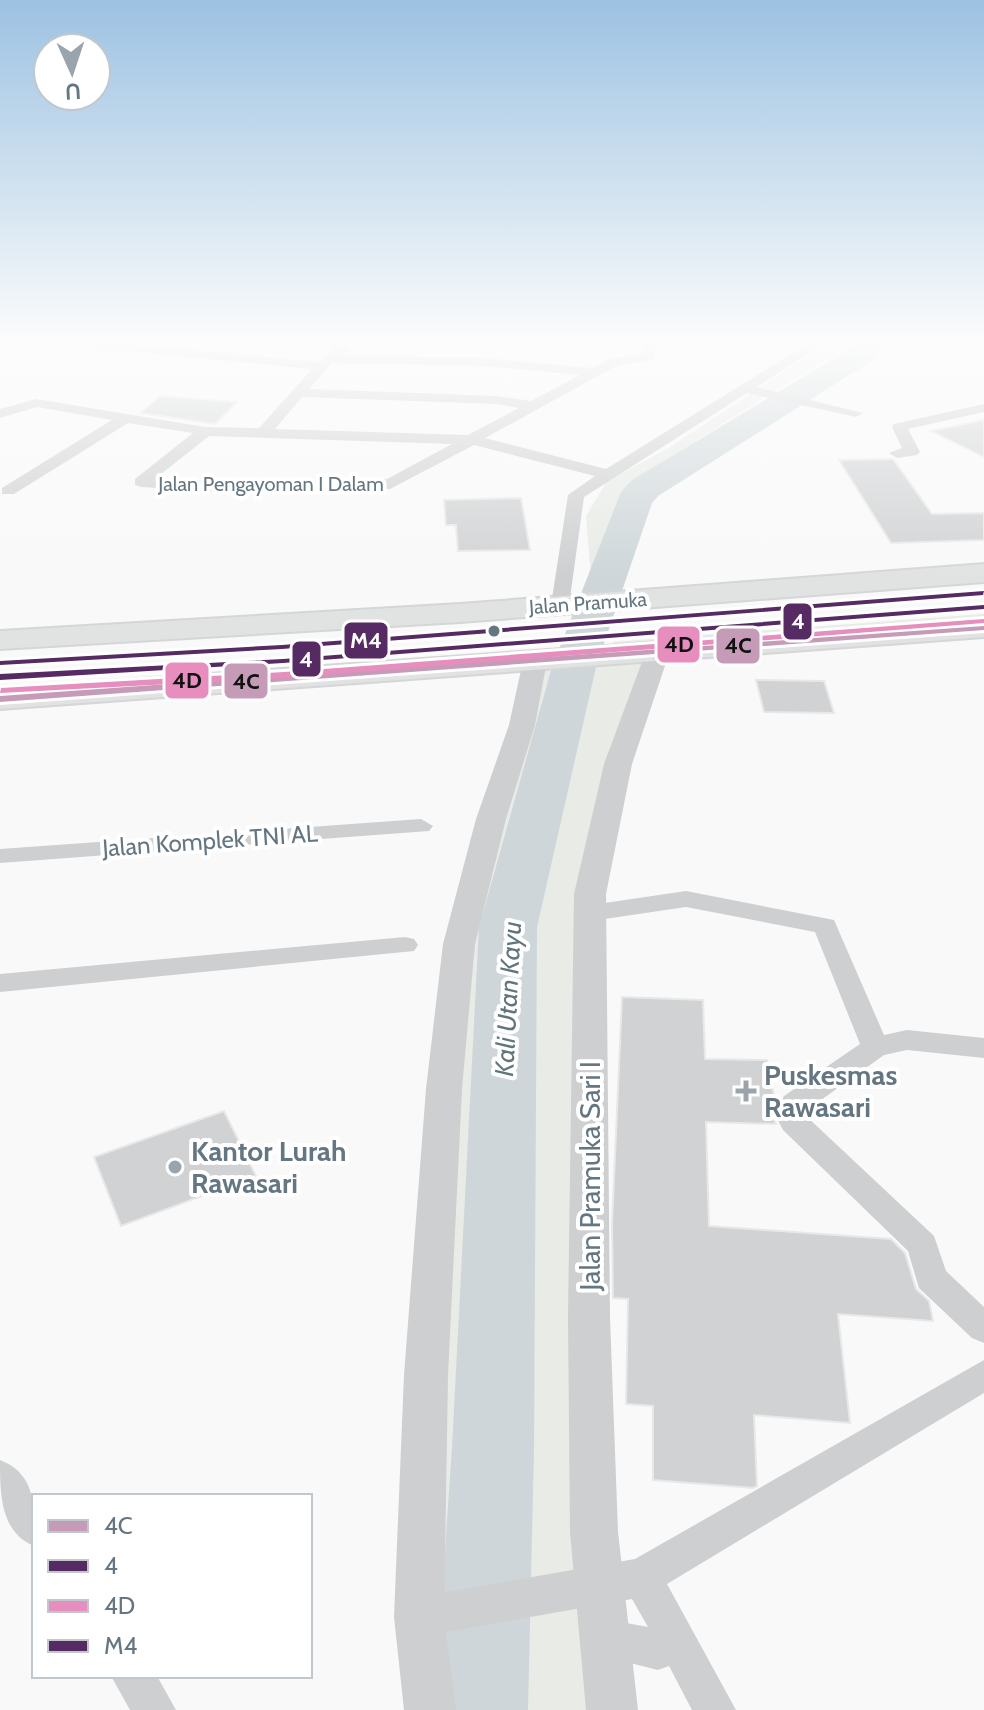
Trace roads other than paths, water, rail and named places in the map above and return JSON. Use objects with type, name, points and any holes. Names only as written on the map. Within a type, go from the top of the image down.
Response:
[{"type":"main road","name":"Jalan Pramuka","points":[[620,608],[984,573]]},
{"type":"main road","name":"Jalan Pramuka","points":[[0,640],[984,587]]},
{"type":"main road","name":"Jalan Pramuka","points":[[0,653],[567,609]]},
{"type":"main road","name":"Jalan Pramuka","points":[[594,650],[658,651],[984,614]]},
{"type":"main road","name":"Jalan Pramuka","points":[[0,699],[746,639],[984,628]]},
{"type":"main road","name":"Jalan Pramuka","points":[[0,684],[543,656]]},
{"type":"street","points":[[8,491],[124,419],[205,431],[474,440],[607,474]]},
{"type":"street","points":[[263,433],[275,419]]},
{"type":"street","points":[[474,440],[512,419]]},
{"type":"street","points":[[567,609],[576,495],[695,419]]},
{"type":"street","points":[[897,453],[912,452],[899,427],[936,419]]},
{"type":"street","name":"Jalan Pengayoman I Dalam","points":[[205,431],[141,482],[226,487],[383,485],[395,482],[474,440]]},
{"type":"street","name":"Jalan Pramuka Sari I","points":[[612,1710],[595,1588],[589,1317],[590,894],[618,764],[658,651]]},
{"type":"street","points":[[430,1710],[425,1615],[437,1181],[459,944],[491,819],[543,656]]},
{"type":"street","name":"Jalan Komplek TNI AL","points":[[0,856],[421,826]]},
{"type":"street","points":[[591,913],[686,899],[825,926],[875,1047]]},
{"type":"street","points":[[0,983],[405,945]]},
{"type":"street","points":[[984,1048],[907,1040],[875,1047],[801,1097],[790,1115],[793,1122],[923,1245],[931,1278],[984,1328]]},
{"type":"street","points":[[425,1615],[595,1588],[642,1577],[984,1375]]},
{"type":"street","points":[[0,1477],[32,1525]]},
{"type":"street","points":[[642,1577],[715,1710]]},
{"type":"street","points":[[604,1639],[658,1650]]},
{"type":"street","points":[[133,1678],[155,1710]]},
{"type":"waterway","name":"Kali Utan Kayu","points":[[481,1710],[493,1448],[508,927],[574,667],[634,500],[645,488],[757,419]]},
{"type":"place","name":"Puskesmas Rawasari","points":[[746,1091]]},
{"type":"place","name":"Kantor Lurah Rawasari","points":[[175,1167]]}]
